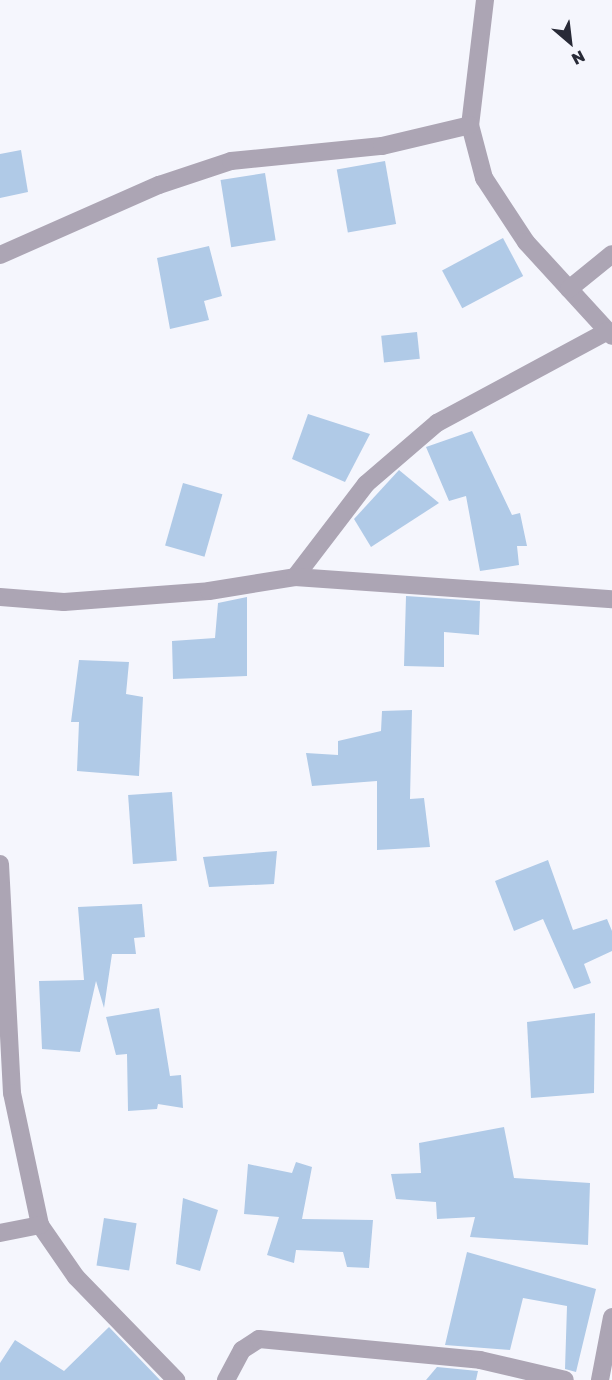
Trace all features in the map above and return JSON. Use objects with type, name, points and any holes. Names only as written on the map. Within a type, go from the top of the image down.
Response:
[{"type":"street","points":[[295,577],[366,484],[429,429],[610,333],[526,242],[484,178],[470,125],[485,0]]},
{"type":"street","points":[[0,255],[159,185],[231,161],[382,146],[470,125]]},
{"type":"street","points":[[569,289],[612,254]]},
{"type":"street","points":[[0,597],[64,602],[209,591],[295,577],[612,599]]},
{"type":"street","points":[[0,864],[12,1093],[40,1225],[76,1277],[176,1380]]},
{"type":"street","points":[[0,1233],[40,1225]]},
{"type":"street","points":[[600,1380],[612,1317]]},
{"type":"street","points":[[226,1380],[242,1350],[259,1339],[480,1360],[565,1380]]},
{"type":"building","points":[[21,150],[28,192],[0,198],[0,154]]},
{"type":"building","points":[[385,161],[396,224],[348,233],[337,170]]},
{"type":"building","points":[[265,173],[276,240],[231,247],[221,180]]},
{"type":"building","points":[[503,238],[523,276],[462,308],[442,270]]},
{"type":"building","points":[[209,246],[222,296],[204,301],[209,320],[170,329],[157,258]]},
{"type":"building","points":[[417,332],[420,359],[384,363],[381,336]]},
{"type":"building","points":[[308,414],[370,434],[345,482],[292,459]]},
{"type":"building","points":[[472,431],[512,515],[520,513],[527,546],[517,546],[519,565],[480,571],[466,496],[449,501],[426,447]]},
{"type":"building","points":[[399,470],[439,503],[371,547],[354,519]]},
{"type":"building","points":[[183,483],[222,494],[204,557],[165,545]]},
{"type":"building","points":[[406,596],[480,601],[479,635],[444,632],[444,667],[404,666]]},
{"type":"building","points":[[247,597],[247,676],[173,679],[172,641],[215,638],[218,603]]},
{"type":"building","points":[[79,660],[129,662],[126,694],[143,697],[139,776],[77,771],[79,722],[71,722]]},
{"type":"building","points":[[412,710],[410,799],[424,798],[430,847],[377,850],[377,781],[312,786],[306,753],[338,755],[338,741],[381,731],[382,711]]},
{"type":"building","points":[[172,792],[177,861],[133,864],[128,795]]},
{"type":"building","points":[[277,851],[274,884],[209,887],[203,857]]},
{"type":"building","points":[[548,860],[573,930],[607,919],[612,931],[612,951],[584,964],[591,983],[574,989],[543,919],[514,931],[495,881]]},
{"type":"building","points":[[142,904],[145,937],[134,938],[136,954],[112,954],[104,1008],[96,981],[80,1052],[42,1049],[39,981],[84,980],[78,907]]},
{"type":"building","points":[[159,1008],[170,1076],[181,1075],[183,1108],[158,1104],[157,1109],[128,1111],[127,1054],[116,1055],[106,1017]]},
{"type":"building","points":[[595,1013],[594,1093],[531,1098],[527,1022]]},
{"type":"building","points":[[504,1127],[514,1178],[590,1183],[588,1245],[470,1237],[475,1217],[437,1219],[436,1202],[396,1199],[391,1174],[421,1173],[419,1143]]},
{"type":"building","points":[[296,1162],[312,1167],[302,1219],[373,1220],[369,1268],[347,1267],[343,1252],[296,1250],[294,1263],[267,1255],[279,1217],[244,1214],[248,1164],[292,1173]]},
{"type":"building","points":[[183,1198],[218,1210],[200,1271],[176,1264]]},
{"type":"building","points":[[104,1218],[137,1223],[129,1271],[96,1265]]},
{"type":"building","points":[[467,1252],[596,1289],[576,1372],[565,1369],[567,1306],[523,1298],[510,1350],[445,1345]]},
{"type":"building","points":[[109,1327],[160,1380],[0,1380],[0,1363],[15,1340],[64,1371]]},
{"type":"building","points":[[437,1367],[478,1371],[476,1380],[426,1380]]}]
